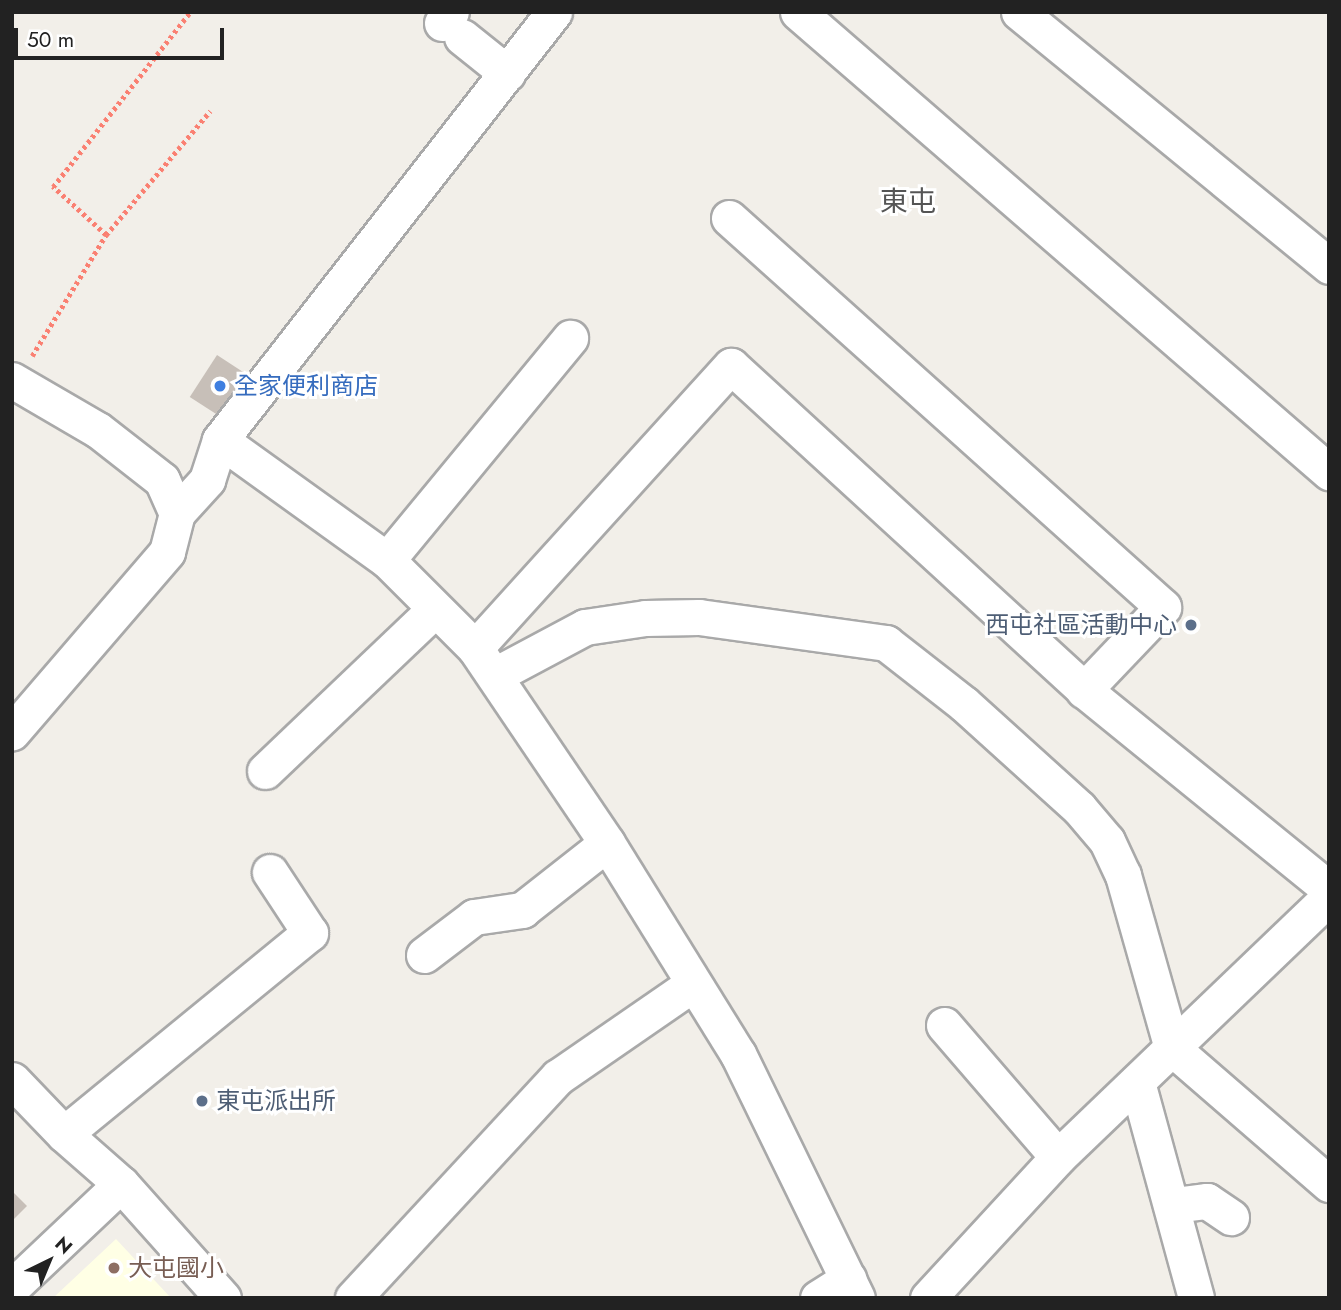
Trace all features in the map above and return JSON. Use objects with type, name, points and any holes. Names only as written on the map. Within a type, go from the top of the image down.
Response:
[{"type":"street","points":[[12,733],[167,552],[177,513],[206,480],[220,440],[554,12]]},
{"type":"street","points":[[1018,12],[1329,266]]},
{"type":"street","points":[[801,13],[1329,472]]},
{"type":"street","points":[[452,24],[507,73]]},
{"type":"street","points":[[729,218],[1163,607],[1084,690]]},
{"type":"street","points":[[387,560],[570,338]]},
{"type":"street","points":[[485,662],[730,366],[1084,690],[1329,889]]},
{"type":"street","points":[[14,381],[99,430],[162,480],[177,513]]},
{"type":"street","points":[[220,440],[387,560],[485,662],[607,844],[738,1054],[853,1288],[818,1298]]},
{"type":"street","points":[[265,771],[434,610]]},
{"type":"street","points":[[485,662],[585,627],[645,618],[699,617],[886,643],[964,704],[1079,808],[1107,841],[1123,875],[1172,1048],[1329,1184]]},
{"type":"street","points":[[425,955],[474,917],[522,910],[607,844]]},
{"type":"street","points":[[64,1133],[310,933],[270,872]]},
{"type":"street","points":[[928,1298],[1058,1157],[1329,897]]},
{"type":"street","points":[[353,1298],[558,1077],[693,984]]},
{"type":"street","points":[[944,1025],[1058,1157]]},
{"type":"street","points":[[12,1080],[64,1133],[121,1184],[223,1298]]},
{"type":"street","points":[[1137,1082],[1174,1205],[1196,1298]]},
{"type":"street","points":[[12,1287],[121,1184]]},
{"type":"street","points":[[1174,1205],[1207,1201],[1231,1217]]},
{"type":"path","points":[[106,235],[54,187],[190,12]]},
{"type":"path","points":[[14,381],[106,235],[210,111]]},
{"type":"shaded area","name":"大屯國小","points":[[116,1239],[171,1298],[53,1298]]},
{"type":"building","name":"全家便利商店","points":[[217,355],[248,375],[221,417],[190,397]]},
{"type":"building","points":[[12,1191],[27,1206],[12,1221]]},
{"type":"place","name":"全家便利商店","points":[[220,386]]},
{"type":"place","name":"西屯社區活動中心","points":[[1191,625]]},
{"type":"place","name":"東屯派出所","points":[[202,1101]]},
{"type":"place","name":"大屯國小","points":[[114,1268]]},
{"type":"district","name":"東屯","points":[[908,202]]}]
